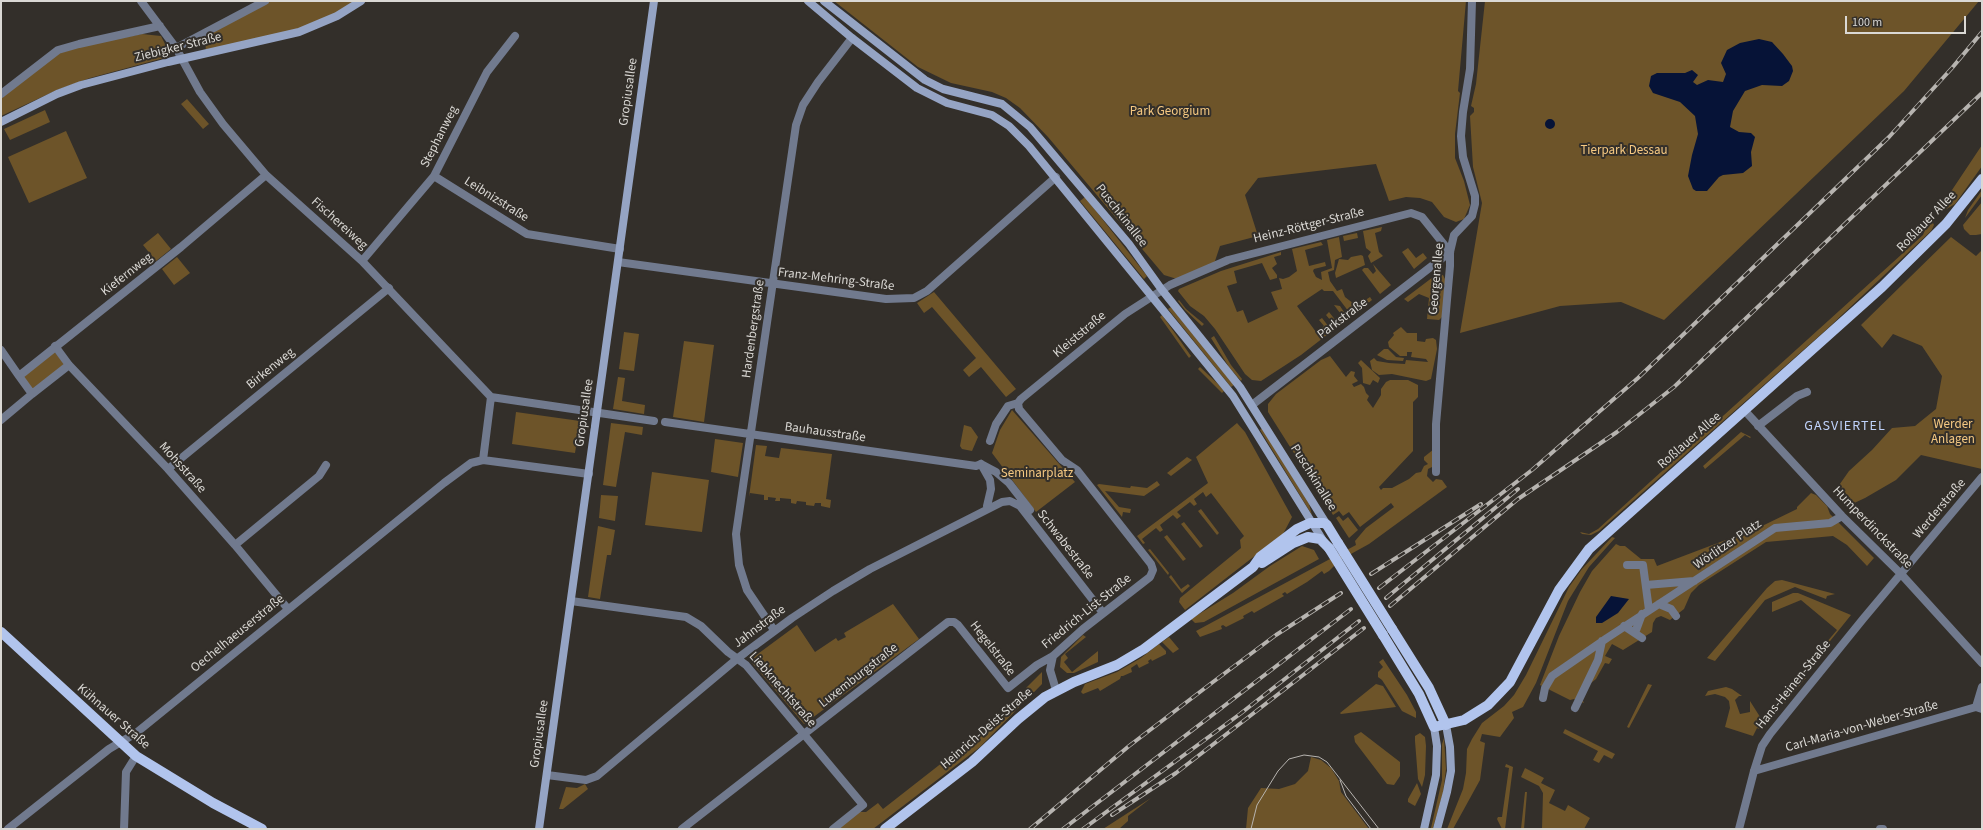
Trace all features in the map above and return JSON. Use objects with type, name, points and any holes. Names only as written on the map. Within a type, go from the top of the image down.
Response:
[{"type":"main road","name":"Ziebigker Straße","points":[[1,122],[57,94],[82,85],[183,59],[299,32],[338,16],[361,1]]},
{"type":"main road","name":"Gropiusallee","points":[[540,829],[654,1]]},
{"type":"main road","name":"Puschkinallee","points":[[808,1],[852,38],[928,95],[947,104],[981,112],[1001,120],[1026,142],[1153,296],[1244,412],[1310,522],[1420,694],[1435,732]]},
{"type":"main road","name":"Puschkinallee","points":[[824,1],[925,80],[947,90],[994,101],[1018,116],[1043,141],[1128,244],[1162,290],[1252,404],[1429,688],[1446,725]]},
{"type":"main road","name":"Roßlauer Allee","points":[[1435,732],[1446,725],[1464,720],[1475,714],[1494,701],[1506,689],[1517,671],[1552,602],[1582,558],[1613,527],[1837,329],[1936,235],[1963,205],[1982,179]]},
{"type":"main road","name":"Puschkinallee","points":[[1310,522],[1321,522],[1327,525]]},
{"type":"main road","name":"Heinrich-Deist-Straße","points":[[885,829],[972,762],[1034,705],[1056,690],[1124,661],[1168,631],[1252,567],[1270,549],[1297,529],[1310,522]]},
{"type":"main road","name":"Heinrich-Deist-Straße","points":[[1252,567],[1258,566],[1302,539],[1313,537],[1326,545]]},
{"type":"main road","name":"Kühnauer Straße","points":[[1,632],[120,743],[136,756],[213,803],[262,829]]},
{"type":"main road","points":[[1437,829],[1451,771],[1450,747],[1446,725]]},
{"type":"main road","points":[[1424,829],[1436,775],[1435,732]]},
{"type":"street","name":"Fischereiweg","points":[[141,1],[176,48],[200,92],[223,124],[266,175],[362,261],[491,397]]},
{"type":"street","points":[[176,48],[265,1]]},
{"type":"street","name":"Georgenallee","points":[[1436,472],[1436,424],[1450,252],[1454,235],[1472,216],[1475,204],[1475,196],[1463,157],[1461,136],[1463,112],[1470,69],[1472,1]]},
{"type":"street","points":[[1,94],[58,50],[160,26]]},
{"type":"street","name":"Stephanweg","points":[[362,261],[434,176],[487,72],[515,36]]},
{"type":"street","name":"Hardenbergstraße","points":[[774,630],[747,590],[737,551],[736,534],[796,125],[803,105],[818,82],[852,38]]},
{"type":"street","name":"Kiefernweg","points":[[19,376],[181,247],[266,175]]},
{"type":"street","name":"Leibnizstraße","points":[[434,176],[527,234],[620,249]]},
{"type":"street","name":"Franz-Mehring-Straße","points":[[618,262],[886,299],[914,298],[927,291],[1056,177]]},
{"type":"street","name":"Heinz-Röttger-Straße","points":[[1162,290],[1228,260],[1411,213],[1422,217],[1450,252]]},
{"type":"street","name":"Parkstraße","points":[[1252,404],[1450,252]]},
{"type":"street","name":"Birkenweg","points":[[168,469],[389,288]]},
{"type":"street","name":"Kleiststraße","points":[[1018,403],[1110,324],[1162,290]]},
{"type":"street","name":"Mohsstraße","points":[[56,346],[69,365],[168,469],[235,545],[288,609]]},
{"type":"street","points":[[1,350],[32,394]]},
{"type":"street","points":[[1,420],[69,365]]},
{"type":"street","points":[[1758,426],[1797,396],[1807,392]]},
{"type":"street","points":[[588,474],[483,460],[491,397],[654,421]]},
{"type":"street","points":[[990,441],[996,424],[1008,406],[1018,403]]},
{"type":"street","name":"Friedrich-List-Straße","points":[[1008,688],[1037,665],[1053,656],[1103,613],[1150,577],[1153,570],[1151,564],[1077,470],[1062,460],[1019,409],[1018,403]]},
{"type":"street","name":"Humperdinckstraße","points":[[1745,411],[1842,516],[1901,574],[1982,663]]},
{"type":"street","name":"Bauhausstraße","points":[[665,422],[976,466],[981,464]]},
{"type":"street","name":"Oechelhaeuserstraße","points":[[8,829],[107,750],[120,743],[147,723],[450,479],[471,463],[483,460]]},
{"type":"street","points":[[981,464],[990,480],[991,489],[987,506],[988,509]]},
{"type":"street","points":[[981,464],[996,472],[1009,483],[1030,510]]},
{"type":"street","points":[[235,545],[319,476],[326,465]]},
{"type":"street","name":"Werderstraße","points":[[1901,574],[1982,477]]},
{"type":"street","name":"Schwabestraße","points":[[1002,502],[1010,501],[1020,506],[1103,613]]},
{"type":"street","name":"Jahnstraße","points":[[547,775],[586,780],[597,776],[738,658],[774,630],[833,591],[870,569],[1002,502]]},
{"type":"street","name":"Wörlitzer Platz","points":[[1543,698],[1545,688],[1552,676],[1645,612],[1696,581],[1775,528],[1830,523],[1842,516]]},
{"type":"street","points":[[1624,626],[1638,636],[1645,612],[1646,585],[1642,565],[1627,565]]},
{"type":"street","name":"Hans-Heinen-Straße","points":[[1740,829],[1754,771],[1762,746],[1770,734],[1901,574]]},
{"type":"street","name":"Wörlitzer Platz","points":[[1646,585],[1696,581]]},
{"type":"street","points":[[1659,604],[1674,612],[1677,593]]},
{"type":"street","name":"Liebknechtstraße","points":[[571,601],[686,618],[701,626],[728,652],[738,658],[775,698],[864,805],[833,829]]},
{"type":"street","name":"Luxemburgstraße","points":[[682,829],[946,623],[952,622],[958,625]]},
{"type":"street","name":"Hegelstraße","points":[[958,625],[1008,688]]},
{"type":"street","points":[[1574,708],[1598,660],[1602,641]]},
{"type":"street","points":[[1053,656],[1050,661],[1050,670],[1056,690]]},
{"type":"street","name":"Carl-Maria-von-Weber-Straße","points":[[1754,771],[1979,708],[1982,687]]},
{"type":"street","points":[[124,829],[126,772],[136,756]]},
{"type":"green space","points":[[265,1],[361,1],[299,32],[206,54],[205,33]]},
{"type":"green space","name":"Park Georgium","points":[[834,1],[1466,1],[1458,91],[1460,93],[1455,134],[1455,158],[1464,181],[1470,205],[1464,219],[1456,222],[1444,217],[1432,202],[1420,198],[1406,197],[1389,201],[1376,164],[1258,178],[1245,195],[1258,236],[1220,246],[1214,264],[1177,279],[1164,275],[1048,137],[1020,108],[1006,98],[992,92],[951,83],[918,67]]},
{"type":"green space","name":"Tierpark Dessau","points":[[1485,1],[1979,1],[1904,91],[1664,320],[1621,302],[1560,306],[1460,333],[1482,203],[1473,167],[1470,116],[1474,112],[1474,108],[1471,106],[1476,84]]},
{"type":"green space","points":[[142,34],[161,36],[167,48],[163,52],[164,58],[90,78],[57,90],[1,116],[1,97],[56,53],[78,46]]},
{"type":"green space","points":[[187,99],[209,124],[203,129],[181,104]]},
{"type":"green space","points":[[45,110],[50,122],[10,140],[4,129]]},
{"type":"green space","points":[[66,131],[87,178],[29,203],[8,157]]},
{"type":"green space","points":[[1982,145],[1982,166],[1980,169],[1955,204],[1945,210],[1938,211]]},
{"type":"green space","points":[[1982,190],[1982,195],[1965,218],[1968,210]]},
{"type":"green space","points":[[1085,197],[1147,276],[1144,279],[1080,201]]},
{"type":"green space","points":[[1982,202],[1982,234],[1970,235],[1964,229],[1963,225]]},
{"type":"green space","points":[[1928,222],[1933,223],[1934,225],[1931,231],[1827,329],[1599,531],[1591,535],[1582,534],[1580,532],[1589,534],[1598,529],[1923,235]]},
{"type":"green space","points":[[1382,227],[1381,231],[1375,233],[1379,252],[1383,256],[1371,263],[1368,256],[1371,252],[1366,248],[1363,231]]},
{"type":"green space","points":[[158,233],[171,249],[156,261],[143,245]]},
{"type":"green space","points":[[1357,233],[1358,238],[1344,241],[1343,236]]},
{"type":"green space","points":[[1339,237],[1342,257],[1335,260],[1334,270],[1328,272],[1330,281],[1337,291],[1342,289],[1345,297],[1354,304],[1356,303],[1358,305],[1370,297],[1372,300],[1352,316],[1333,291],[1324,291],[1322,289],[1297,306],[1316,332],[1324,326],[1319,320],[1322,318],[1332,331],[1301,355],[1261,381],[1252,380],[1245,374],[1215,329],[1204,316],[1190,306],[1178,291],[1179,289],[1221,271],[1281,252],[1281,255],[1274,257],[1277,264],[1272,268],[1277,275],[1277,278],[1270,280],[1262,263],[1234,271],[1237,283],[1227,286],[1237,312],[1243,310],[1248,323],[1278,309],[1271,292],[1282,289],[1279,278],[1283,279],[1289,277],[1297,271],[1292,249],[1321,242],[1323,245],[1305,250],[1309,266],[1325,262],[1326,266],[1314,269],[1313,271],[1316,277],[1322,280],[1321,272],[1332,268],[1327,240]]},
{"type":"green space","name":"Werder Anlagen","points":[[1951,237],[1976,256],[1982,250],[1982,469],[1921,455],[1896,480],[1850,505],[1835,491],[1849,471],[1872,450],[1892,428],[1915,426],[1936,409],[1942,376],[1922,346],[1893,334],[1882,348],[1861,325]]},
{"type":"green space","points":[[1408,248],[1416,258],[1423,253],[1427,258],[1414,269],[1402,252]]},
{"type":"green space","points":[[1363,256],[1365,265],[1336,278],[1335,273],[1339,259],[1348,260],[1351,257]]},
{"type":"green space","points":[[177,257],[190,273],[174,285],[162,269]]},
{"type":"green space","points":[[1373,264],[1391,285],[1380,294],[1362,270],[1364,268],[1368,268],[1373,274],[1376,271]]},
{"type":"green space","points":[[1437,274],[1443,275],[1446,281],[1442,317],[1439,320],[1427,319],[1429,298],[1419,294],[1408,302],[1404,299]]},
{"type":"green space","points":[[934,292],[1016,389],[1006,397],[981,367],[969,377],[963,370],[976,358],[932,307],[924,313],[917,303]]},
{"type":"green space","points":[[1179,300],[1186,309],[1204,324],[1202,326],[1185,310],[1178,301]]},
{"type":"green space","points":[[1334,305],[1340,306],[1348,318],[1336,327],[1326,315],[1329,312],[1337,322],[1343,317]]},
{"type":"green space","points":[[1171,307],[1234,385],[1231,387],[1168,309]]},
{"type":"green space","points":[[1162,315],[1191,356],[1189,358],[1160,317]]},
{"type":"green space","points":[[1401,327],[1407,333],[1417,333],[1417,341],[1425,342],[1426,339],[1433,338],[1436,340],[1437,349],[1431,379],[1426,381],[1392,374],[1379,375],[1372,370],[1370,361],[1374,358],[1377,361],[1389,363],[1405,364],[1406,360],[1428,362],[1426,359],[1411,357],[1412,352],[1407,352],[1407,356],[1400,356],[1389,347],[1388,342],[1394,335],[1393,333]]},
{"type":"green space","points":[[624,332],[639,334],[634,371],[619,369]]},
{"type":"green space","points":[[1214,336],[1231,365],[1242,379],[1241,381],[1229,367],[1211,338]]},
{"type":"green space","points":[[684,341],[714,345],[704,422],[673,417]]},
{"type":"green space","points":[[1384,349],[1388,349],[1396,357],[1404,358],[1403,361],[1387,360],[1377,355]]},
{"type":"green space","points":[[54,351],[65,365],[33,389],[22,376]]},
{"type":"green space","points":[[1330,356],[1346,377],[1351,371],[1355,372],[1354,376],[1358,381],[1352,384],[1354,387],[1361,384],[1364,387],[1369,396],[1367,400],[1373,408],[1381,395],[1381,389],[1386,382],[1390,380],[1408,380],[1418,385],[1418,397],[1413,402],[1413,451],[1379,487],[1381,490],[1383,488],[1392,488],[1409,479],[1416,473],[1421,472],[1424,466],[1428,464],[1424,460],[1424,457],[1434,449],[1434,466],[1428,469],[1427,476],[1433,482],[1436,479],[1442,480],[1447,487],[1369,544],[1340,560],[1329,571],[1324,574],[1322,571],[1287,594],[1285,592],[1282,594],[1284,596],[1254,613],[1252,611],[1243,616],[1244,618],[1226,627],[1223,625],[1221,626],[1222,629],[1200,637],[1196,631],[1356,545],[1355,541],[1366,528],[1394,507],[1391,503],[1360,527],[1349,512],[1343,516],[1339,511],[1333,515],[1268,412],[1268,404],[1276,394],[1321,360]]},
{"type":"green space","points":[[1361,360],[1380,378],[1378,383],[1373,380],[1370,385],[1363,383],[1362,368],[1358,363]]},
{"type":"green space","points":[[1200,367],[1224,391],[1222,393],[1198,369]]},
{"type":"green space","points":[[618,377],[625,378],[622,401],[645,405],[644,414],[613,409]]},
{"type":"green space","name":"Seminarplatz","points":[[1012,410],[1075,482],[1036,512],[992,453],[1000,430]]},
{"type":"green space","points":[[516,412],[580,421],[575,453],[512,444]]},
{"type":"green space","points":[[611,423],[643,427],[642,435],[625,432],[616,487],[603,485]]},
{"type":"green space","points":[[1237,423],[1245,432],[1292,517],[1283,534],[1185,610],[1179,602],[1180,598],[1241,548],[1240,540],[1244,536],[1211,493],[1206,497],[1203,492],[1194,499],[1197,504],[1194,506],[1190,502],[1177,512],[1181,516],[1177,519],[1173,515],[1160,525],[1163,530],[1160,532],[1156,528],[1142,539],[1145,543],[1143,544],[1137,536],[1208,483],[1196,457]]},
{"type":"green space","points":[[964,425],[971,427],[978,437],[972,451],[962,449],[960,446]]},
{"type":"green space","points":[[1262,428],[1309,504],[1312,515],[1260,430]]},
{"type":"green space","points":[[1741,432],[1751,437],[1750,438],[1745,435],[1705,469],[1703,466]]},
{"type":"green space","points":[[715,439],[743,443],[738,477],[711,472]]},
{"type":"green space","points":[[756,445],[767,446],[765,456],[779,458],[781,448],[832,454],[826,499],[831,500],[830,508],[821,506],[821,503],[815,503],[814,506],[806,505],[806,502],[797,501],[796,504],[791,503],[791,499],[780,498],[780,501],[775,501],[776,498],[768,497],[768,500],[764,500],[764,495],[750,493],[749,497]]},
{"type":"green space","points":[[1187,457],[1192,460],[1171,476],[1167,473]]},
{"type":"green space","points":[[652,472],[709,480],[702,532],[645,525]]},
{"type":"green space","points":[[1157,481],[1160,485],[1144,496],[1105,491],[1119,507],[1131,509],[1130,513],[1123,512],[1122,517],[1097,485],[1147,488]]},
{"type":"green space","points":[[1811,493],[1816,495],[1827,506],[1830,514],[1874,558],[1867,566],[1847,545],[1833,536],[1766,542],[1699,585],[1691,593],[1684,609],[1670,620],[1661,616],[1656,618],[1653,623],[1652,632],[1623,650],[1612,644],[1605,656],[1612,659],[1609,664],[1605,663],[1596,679],[1591,683],[1582,699],[1584,703],[1574,699],[1570,700],[1540,685],[1559,636],[1580,592],[1592,571],[1616,544],[1625,546],[1641,559],[1654,559],[1657,566],[1760,527],[1797,509],[1797,507]]},
{"type":"green space","points":[[601,495],[618,496],[615,521],[599,518]]},
{"type":"green space","points":[[1201,509],[1219,533],[1217,535],[1198,511]]},
{"type":"green space","points":[[1339,516],[1343,521],[1348,517],[1358,530],[1349,538],[1336,518]]},
{"type":"green space","points":[[1184,522],[1203,546],[1200,548],[1181,524]]},
{"type":"green space","points":[[598,526],[615,530],[611,555],[607,555],[600,599],[588,597]]},
{"type":"green space","points":[[1167,535],[1186,559],[1183,561],[1164,537]]},
{"type":"green space","points":[[1612,537],[1615,538],[1589,567],[1568,601],[1536,683],[1523,707],[1512,712],[1514,718],[1500,737],[1482,734],[1480,741],[1485,743],[1480,780],[1453,829],[1447,829],[1463,789],[1466,773],[1467,749],[1472,739],[1482,723],[1504,706],[1514,695],[1526,675],[1569,587],[1582,569]]},
{"type":"green space","points":[[1302,546],[1314,550],[1319,559],[1204,622],[1195,623],[1191,619],[1233,593],[1270,566]]},
{"type":"green space","points":[[1150,549],[1169,573],[1168,575],[1148,550]]},
{"type":"green space","points":[[1171,575],[1181,589],[1188,584],[1190,586],[1182,593],[1169,577]]},
{"type":"green space","points":[[1782,580],[1835,594],[1827,596],[1826,599],[1795,587],[1765,600],[1715,661],[1707,658],[1767,588],[1775,581]]},
{"type":"green space","points":[[1793,593],[1798,593],[1851,615],[1806,671],[1803,670],[1837,630],[1801,600],[1772,612],[1772,602]]},
{"type":"green space","points":[[893,604],[919,639],[804,724],[752,663],[755,656],[797,625],[815,652],[836,638],[838,641],[846,637],[844,633]]},
{"type":"green space","points":[[1083,635],[1086,637],[1065,654],[1068,658],[1064,662],[1072,672],[1098,651],[1098,662],[1074,673],[1067,673],[1060,667],[1061,657]]},
{"type":"green space","points":[[1169,637],[1179,649],[1173,653],[1162,642]]},
{"type":"green space","points":[[1159,644],[1166,651],[1166,654],[1152,661],[1151,659],[1148,661],[1149,663],[1139,668],[1137,664],[1131,668],[1132,672],[1121,676],[1120,679],[1100,691],[1098,688],[1083,694],[1081,692],[1085,684],[1117,672],[1141,658]]},
{"type":"green space","points":[[1383,659],[1407,695],[1416,712],[1416,718],[1402,711],[1382,680],[1378,677],[1378,672],[1383,667],[1379,662]]},
{"type":"green space","points":[[1042,672],[1042,684],[980,747],[873,829],[835,829],[856,812],[866,812],[878,803],[883,809],[1030,694],[1026,688]]},
{"type":"green space","points":[[1803,677],[1806,678],[1784,704],[1780,703]]},
{"type":"green space","points":[[1376,684],[1383,686],[1396,707],[1340,713]]},
{"type":"green space","points":[[1648,684],[1652,685],[1629,728],[1627,727]]},
{"type":"green space","points":[[1726,687],[1742,696],[1739,696],[1735,700],[1740,714],[1750,712],[1750,701],[1762,720],[1759,729],[1757,728],[1753,736],[1725,727],[1730,708],[1729,701],[1725,697],[1715,694],[1705,696],[1708,691]]},
{"type":"green space","points":[[1565,729],[1615,754],[1612,759],[1604,755],[1599,763],[1593,760],[1598,751],[1563,733]]},
{"type":"green space","points":[[1361,732],[1400,762],[1400,776],[1394,785],[1387,784],[1355,742],[1354,736]]},
{"type":"green space","points":[[1420,733],[1425,737],[1426,746],[1425,775],[1422,787],[1418,779],[1415,741],[1415,736]]},
{"type":"green space","points":[[1444,738],[1446,769],[1443,793],[1433,828],[1431,828],[1442,780],[1442,744]]},
{"type":"green space","points":[[1311,757],[1321,760],[1331,768],[1339,781],[1341,792],[1369,829],[1246,829],[1248,808],[1261,788],[1279,789],[1295,784],[1308,771]]},
{"type":"green space","points":[[1506,764],[1513,767],[1505,829],[1502,829],[1497,819],[1498,817],[1502,817],[1509,768],[1505,767]]},
{"type":"green space","points":[[1525,768],[1544,778],[1541,783],[1555,790],[1549,803],[1565,811],[1568,805],[1590,818],[1584,829],[1542,829],[1543,793],[1539,786],[1521,777]]},
{"type":"green space","points":[[1417,783],[1421,794],[1415,806],[1408,802],[1408,799]]},
{"type":"green space","points":[[585,784],[588,789],[563,809],[559,809],[566,787],[577,788]]},
{"type":"green space","points":[[1525,792],[1527,792],[1524,829],[1521,829]]},
{"type":"green space","points":[[1151,798],[1128,816],[1128,821],[1119,829],[1103,829]]},
{"type":"water","points":[[1759,39],[1772,42],[1792,66],[1793,71],[1789,81],[1782,86],[1762,85],[1745,91],[1733,111],[1730,127],[1739,132],[1751,133],[1755,137],[1751,152],[1752,166],[1743,173],[1723,175],[1719,177],[1707,191],[1696,191],[1693,189],[1688,176],[1698,134],[1695,116],[1680,102],[1653,93],[1649,86],[1651,76],[1657,73],[1685,73],[1692,70],[1698,75],[1693,82],[1697,85],[1708,80],[1723,82],[1726,74],[1721,63],[1727,50],[1740,43]]},
{"type":"water","points":[[1548,119],[1552,119],[1554,120],[1554,128],[1548,129],[1545,126],[1545,122]]},
{"type":"water","points":[[1611,596],[1629,599],[1618,613],[1602,623],[1596,623],[1596,617]]},
{"type":"tram line","points":[[1251,829],[1257,805],[1278,771],[1289,759],[1304,755],[1319,757],[1327,762],[1379,829]]},
{"type":"tram line","points":[[1340,780],[1346,796],[1371,829]]},
{"type":"railway","points":[[1379,588],[1532,470],[1638,378],[1889,137],[1952,68],[1982,32]]},
{"type":"railway","points":[[1390,606],[1518,499],[1617,432],[1674,387],[1982,93]]},
{"type":"railway","points":[[1386,598],[1518,489]]},
{"type":"railway","points":[[1371,574],[1481,504]]},
{"type":"railway","points":[[1030,829],[1129,746],[1213,682],[1276,635],[1341,593]]},
{"type":"railway","points":[[1063,829],[1351,609]]},
{"type":"railway","points":[[1083,829],[1240,714],[1359,621]]},
{"type":"railway","points":[[1112,815],[1176,773],[1364,628]]},
{"type":"district","name":"GASVIERTEL","points":[[1845,427]]}]
